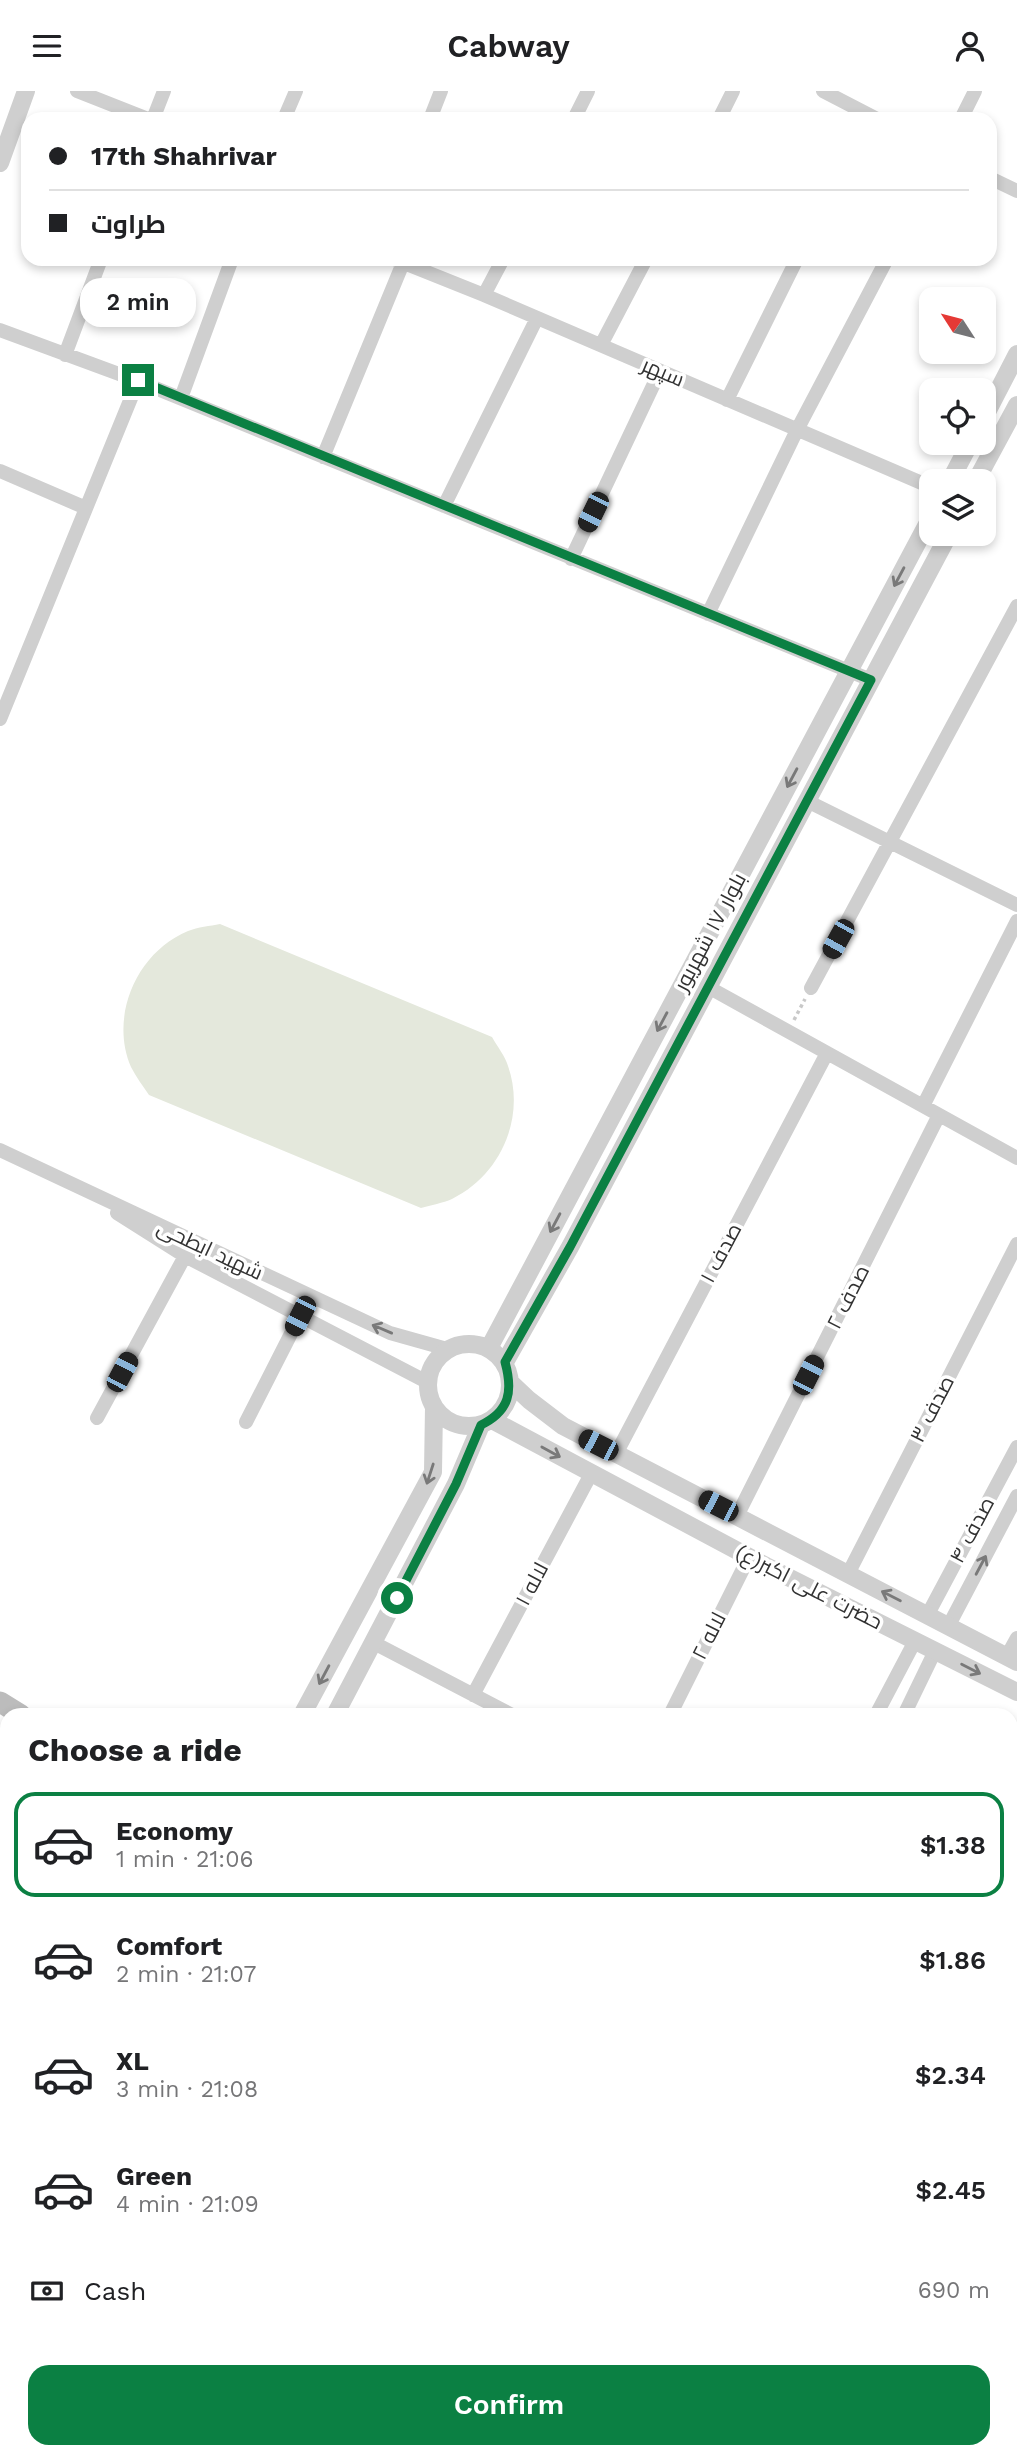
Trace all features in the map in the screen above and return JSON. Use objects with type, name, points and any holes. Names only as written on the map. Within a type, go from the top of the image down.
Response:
[{"type":"street","points":[[0,163],[26,91]]},
{"type":"street","points":[[77,91],[132,112]]},
{"type":"street","points":[[154,112],[164,91]]},
{"type":"street","points":[[287,112],[296,91]]},
{"type":"street","points":[[433,112],[441,91]]},
{"type":"street","points":[[578,112],[588,91]]},
{"type":"street","points":[[722,112],[733,91]]},
{"type":"street","points":[[823,91],[860,112]]},
{"type":"street","points":[[964,112],[975,91]]},
{"type":"street","points":[[997,181],[1017,191]]},
{"type":"street","points":[[65,355],[98,266]]},
{"type":"street","points":[[181,398],[229,266]]},
{"type":"street","points":[[323,457],[397,266]]},
{"type":"street","name":"سپهر","points":[[412,266],[919,482]]},
{"type":"street","points":[[484,295],[499,266]]},
{"type":"street","points":[[601,345],[642,266]]},
{"type":"street","points":[[727,400],[794,266]]},
{"type":"street","points":[[708,614],[797,430],[883,266]]},
{"type":"street","points":[[444,506],[537,318]]},
{"type":"street","points":[[0,330],[138,380],[871,680]]},
{"type":"street","points":[[996,395],[1017,355]]},
{"type":"street","points":[[571,559],[660,371]]},
{"type":"street","points":[[0,719],[138,380]]},
{"type":"street","points":[[983,469],[1015,413]]},
{"type":"street","points":[[0,471],[86,508]]},
{"type":"street","name":"بلوار ۱۷ شهریور","points":[[489,1348],[919,539]]},
{"type":"street","name":"بلوار ۱۷ شهریور","points":[[505,1362],[570,1247],[942,546]]},
{"type":"street","points":[[811,988],[1017,606]]},
{"type":"street","points":[[807,801],[1017,905]]},
{"type":"street","points":[[923,1106],[1017,921]]},
{"type":"street","points":[[708,987],[1017,1159]]},
{"type":"street","name":"صدف ۱","points":[[616,1454],[827,1053]]},
{"type":"street","name":"صدف ۲","points":[[737,1517],[939,1115]]},
{"type":"street","name":"شهید ابطحی","points":[[0,1150],[390,1333],[447,1349]]},
{"type":"street","name":"شهید ابطحی","points":[[91,1193],[132,1224],[185,1256],[429,1383]]},
{"type":"street","name":"صدف ۳","points":[[848,1574],[1017,1244]]},
{"type":"street","points":[[97,1418],[185,1256]]},
{"type":"street","points":[[246,1422],[300,1316]]},
{"type":"street","points":[[306,1708],[433,1472],[434,1407],[429,1383],[433,1365],[447,1349],[468,1343],[489,1348],[505,1362],[511,1383],[506,1404],[486,1422],[339,1708]]},
{"type":"street","name":"حضرت علی اکبر(ع)","points":[[511,1383],[563,1426],[1012,1659]]},
{"type":"street","points":[[434,1407],[447,1419],[463,1426],[486,1422]]},
{"type":"street","name":"حضرت علی اکبر(ع)","points":[[486,1422],[1017,1692]]},
{"type":"street","name":"صدف ۴","points":[[928,1614],[1017,1447]]},
{"type":"street","points":[[633,1496],[647,1470]]},
{"type":"street","name":"لاله ۱","points":[[473,1695],[591,1474]]},
{"type":"street","name":"صدف ۴","points":[[948,1625],[1017,1496]]},
{"type":"street","name":"لاله ۲","points":[[674,1708],[749,1557]]},
{"type":"street","points":[[880,1708],[928,1614]]},
{"type":"street","points":[[908,1708],[948,1625]]},
{"type":"street","points":[[1012,1659],[1017,1638]]},
{"type":"street","points":[[374,1643],[498,1708]]},
{"type":"path","points":[[788,1031],[811,988]]},
{"type":"shaded area","points":[[220,924],[492,1037],[508,1066],[514,1105],[505,1143],[484,1175],[452,1199],[421,1208],[149,1095],[131,1067],[125,1047],[123,1027],[132,988],[154,954],[170,941],[188,931]]},
{"type":"route","points":[[138,380],[871,680],[570,1247],[505,1362],[511,1383],[506,1404],[492,1420],[481,1425],[456,1484],[397,1598]]}]
